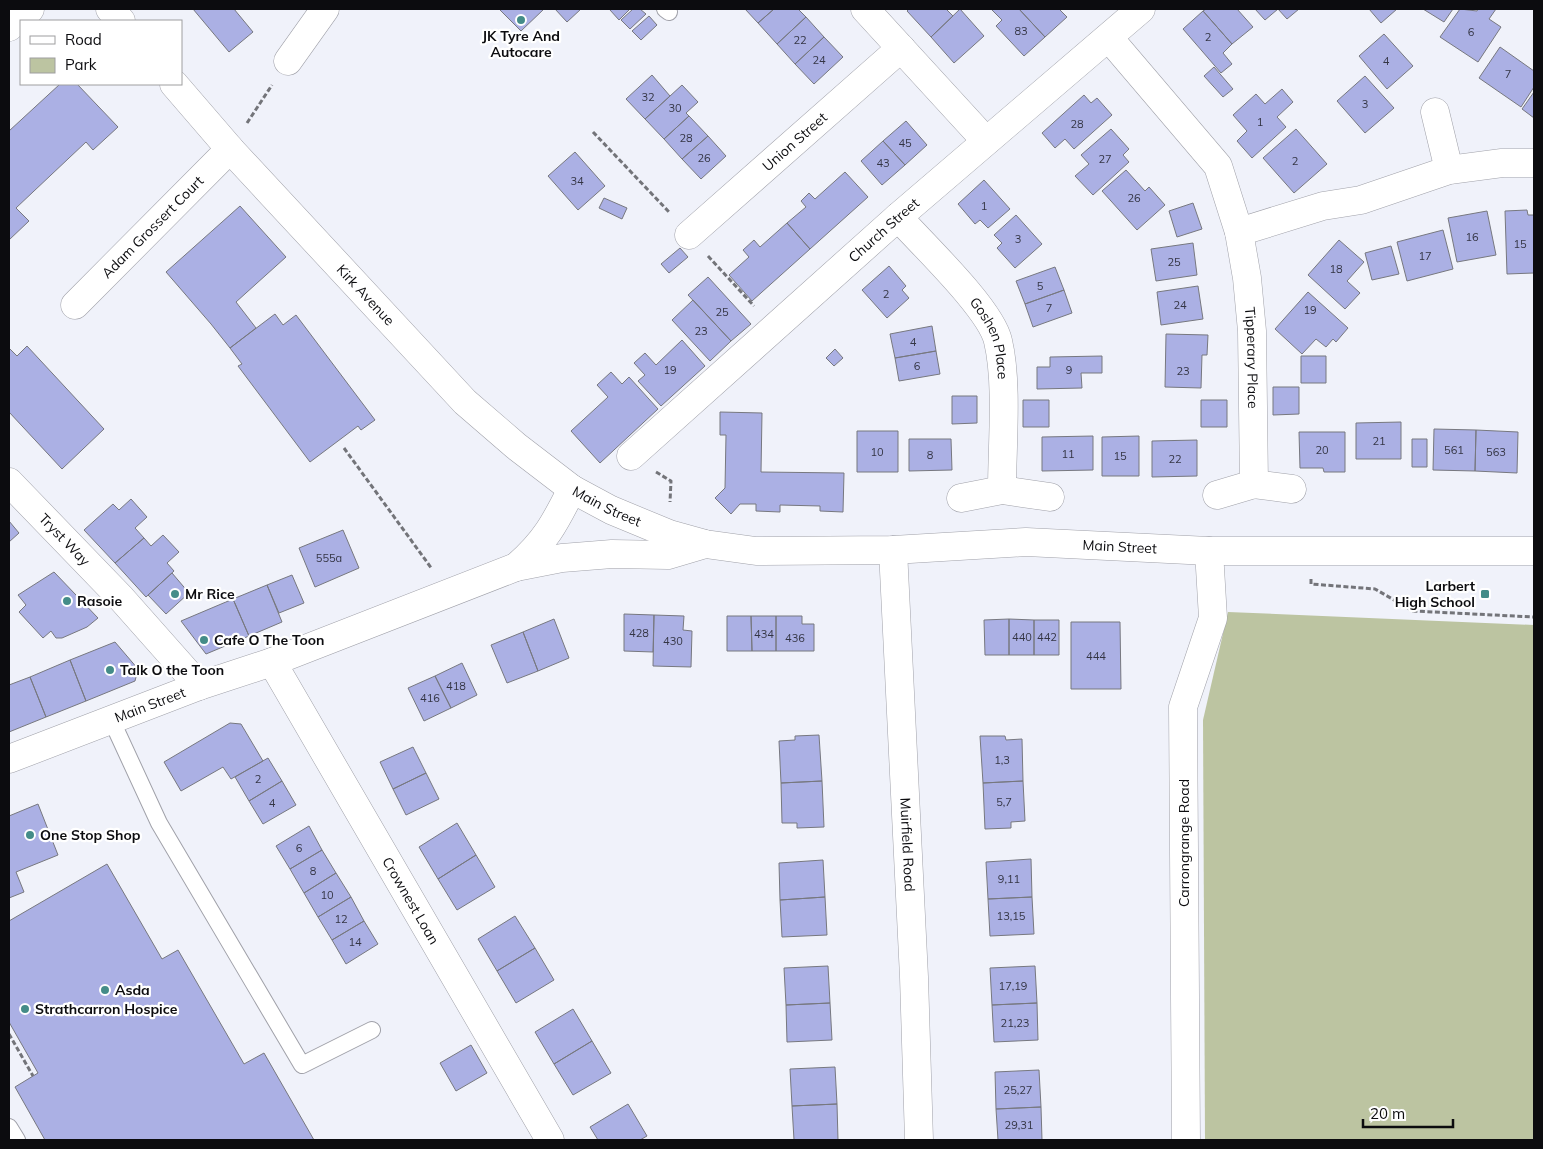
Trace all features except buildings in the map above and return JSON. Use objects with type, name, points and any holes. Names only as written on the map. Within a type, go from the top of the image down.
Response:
[{"type":"street","points":[[9,27],[30,9]]},
{"type":"street","points":[[110,9],[120,20]]},
{"type":"street","points":[[288,61],[325,9]]},
{"type":"street","points":[[865,9],[986,141]]},
{"type":"street","name":"Church Street","points":[[631,456],[898,217],[1141,9]]},
{"type":"street","name":"Tipperary Place","points":[[1109,38],[1218,166],[1239,232],[1247,278],[1252,331],[1254,484]]},
{"type":"street","name":"Union Street","points":[[689,235],[901,48]]},
{"type":"street","name":"Kirk Avenue","points":[[175,85],[230,149],[466,402],[516,446],[572,488]]},
{"type":"street","points":[[1435,112],[1449,170]]},
{"type":"street","name":"Adam Grossert Court","points":[[75,305],[230,149]]},
{"type":"street","points":[[1239,232],[1323,206],[1361,200],[1449,170],[1502,164],[1534,163]]},
{"type":"street","name":"Goshen Place","points":[[898,217],[988,318],[998,340],[1002,375],[1002,490]]},
{"type":"street","name":"Tryst Way","points":[[9,482],[121,598],[199,686]]},
{"type":"street","points":[[1217,495],[1254,484],[1292,489]]},
{"type":"street","name":"Main Street","points":[[516,567],[534,552],[548,535],[572,488],[611,510],[652,528],[705,544],[756,551],[893,550],[1026,542],[1209,551],[1534,551]]},
{"type":"street","points":[[961,498],[1002,490],[1050,497]]},
{"type":"street","name":"Main Street","points":[[9,759],[199,686],[272,662],[516,567],[572,557],[612,554],[668,554],[705,544]]},
{"type":"street","name":"Muirfield Road","points":[[893,550],[914,977],[919,1140]]},
{"type":"street","name":"Carrongrange Road","points":[[1186,1140],[1183,707],[1213,618],[1209,551]]},
{"type":"street","name":"Crownest Loan","points":[[272,662],[550,1140]]},
{"type":"lane","points":[[111,719],[159,823],[302,1065],[372,1030]]},
{"type":"lane","points":[[9,1127],[16,1140]]},
{"type":"path","points":[[230,149],[288,61]]},
{"type":"path","points":[[344,448],[450,594]]},
{"type":"path","points":[[9,1034],[33,1076]]},
{"type":"green space","points":[[1228,612],[1534,625],[1534,1140],[1205,1140],[1203,720]]},
{"type":"place","name":"JK Tyre And Autocare","points":[[521,20]]},
{"type":"place","name":"Mr Rice","points":[[175,594]]},
{"type":"place","name":"Larbert High School","points":[[1485,594]]},
{"type":"place","name":"Rasoie","points":[[67,601]]},
{"type":"place","name":"Cafe O The Toon","points":[[204,640]]},
{"type":"place","name":"Talk O the Toon","points":[[110,670]]},
{"type":"place","name":"One Stop Shop","points":[[30,835]]},
{"type":"place","name":"Asda","points":[[105,990]]},
{"type":"place","name":"Strathcarron Hospice","points":[[25,1009]]}]
